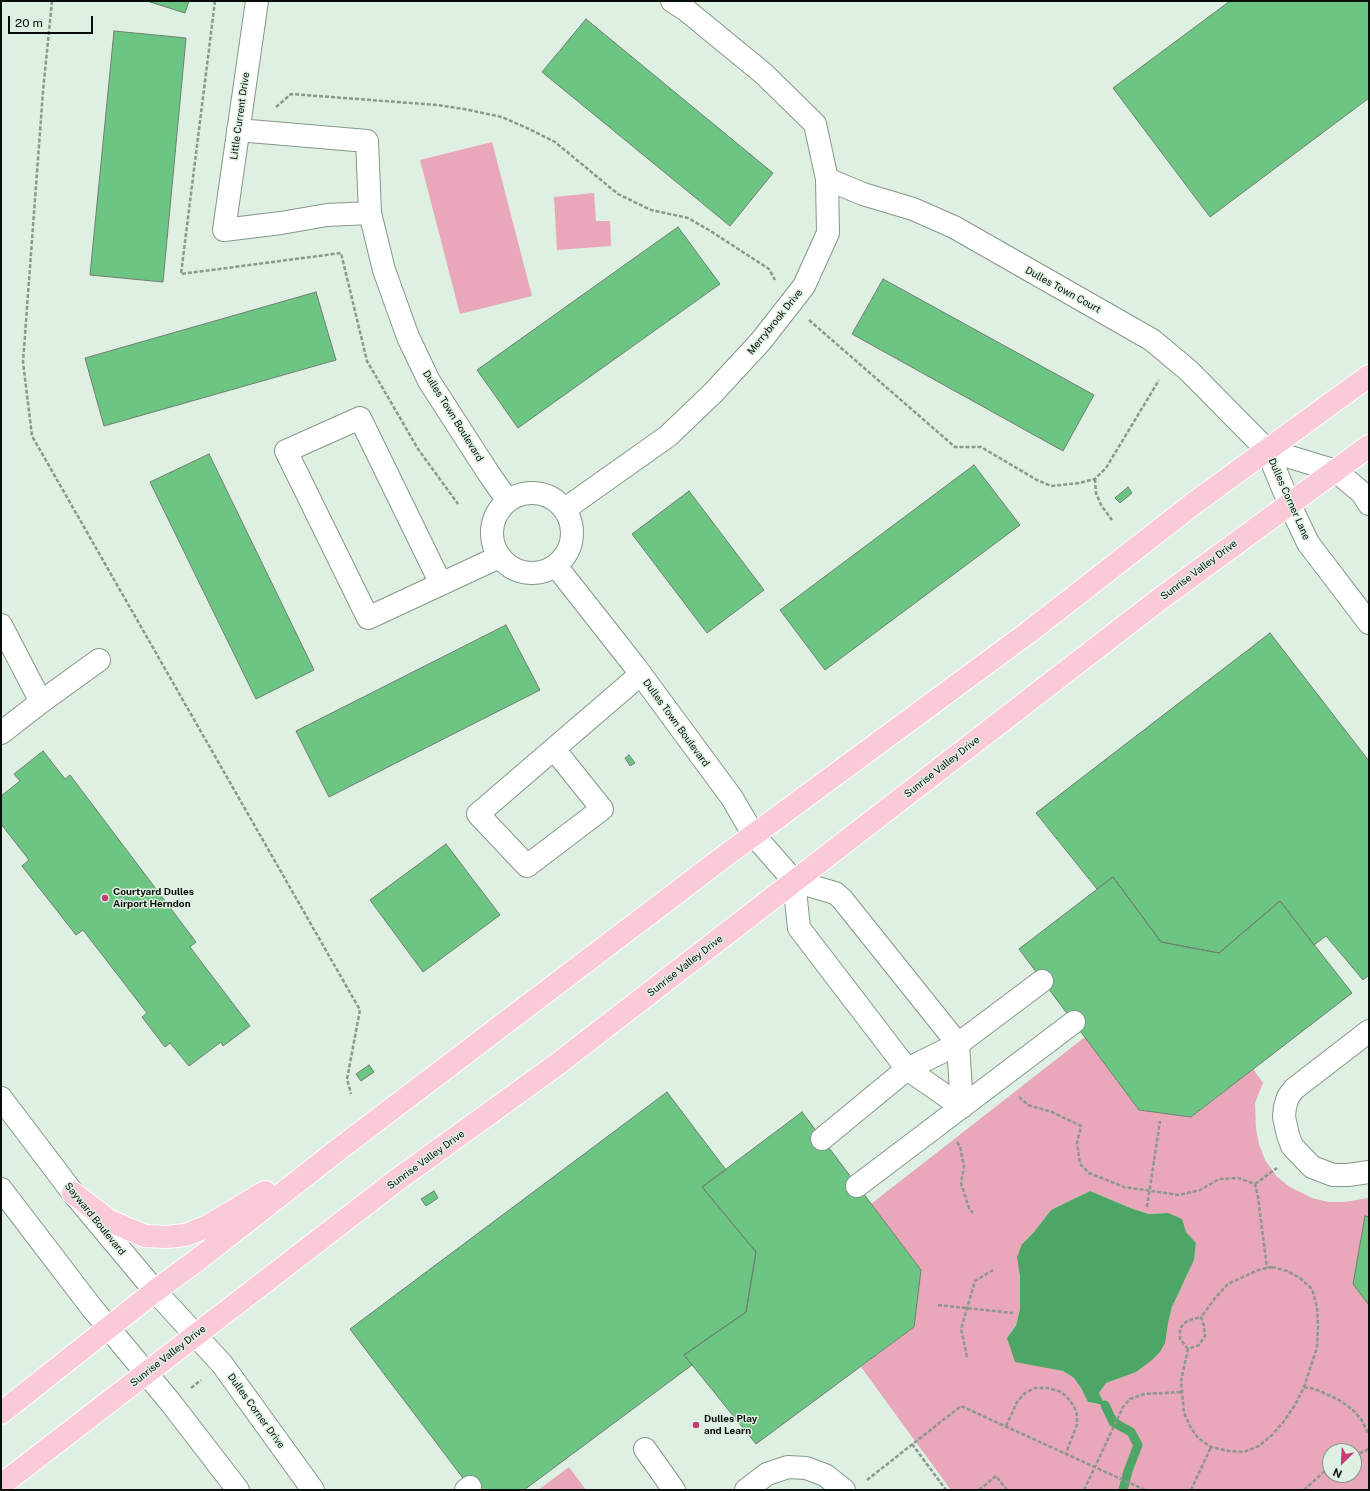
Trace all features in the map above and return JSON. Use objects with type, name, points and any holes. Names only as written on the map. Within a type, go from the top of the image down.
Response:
[{"type":"main road","points":[[1,1413],[155,1291],[196,1261],[343,1146],[753,834],[1029,632],[1144,542],[1369,376]]},
{"type":"main road","name":"Sunrise Valley Drive","points":[[1,1485],[396,1180],[556,1066],[1160,599],[1289,503],[1336,471],[1369,446]]},
{"type":"main road","points":[[72,1193],[108,1220],[145,1236],[166,1237],[186,1235],[208,1226],[343,1146]]},
{"type":"street","name":"Little Current Drive","points":[[257,1],[224,230],[281,223],[327,215],[370,213]]},
{"type":"street","name":"Merrybrook Drive","points":[[565,509],[668,436],[718,387],[761,341],[804,286],[828,233],[827,179],[815,124],[764,74],[686,10],[672,1]]},
{"type":"street","name":"Dulles Town Boulevard","points":[[238,130],[367,141],[370,213],[384,270],[408,337],[429,381],[508,501]]},
{"type":"street","name":"Dulles Town Court","points":[[827,179],[863,194],[913,209],[954,227],[1152,340],[1189,371],[1267,450]]},
{"type":"street","points":[[441,584],[360,418],[286,451],[368,618],[499,557]]},
{"type":"street","name":"Dulles Corner Lane","points":[[1267,450],[1336,471],[1362,493],[1369,504]]},
{"type":"street","name":"Dulles Corner Lane","points":[[1267,450],[1289,503],[1308,543],[1369,623]]},
{"type":"street","points":[[532,492],[545,495],[556,501],[565,509],[571,521],[572,533],[570,545],[565,557],[556,566],[544,572],[532,574],[519,571],[508,566],[499,557],[493,546],[491,533],[494,520],[499,509],[508,501],[519,495],[532,492]]},
{"type":"street","name":"Dulles Town Boulevard","points":[[556,566],[641,674],[732,798],[753,834],[794,881]]},
{"type":"street","points":[[1,625],[41,702]]},
{"type":"street","points":[[1,733],[99,660]]},
{"type":"street","points":[[554,749],[602,809],[527,866],[478,814],[641,674]]},
{"type":"street","points":[[794,881],[834,893],[842,900],[958,1044],[962,1107],[908,1069],[799,928],[794,881]]},
{"type":"street","points":[[822,1139],[908,1069],[958,1044],[1042,980]]},
{"type":"street","points":[[858,1186],[1074,1022]]},
{"type":"street","points":[[1369,1031],[1294,1089],[1288,1097],[1284,1117],[1292,1146],[1312,1167],[1334,1175],[1369,1172]]},
{"type":"street","name":"Sayward Boulevard","points":[[1,1098],[72,1193],[155,1291],[196,1334]]},
{"type":"street","points":[[1,1189],[108,1328],[146,1372],[238,1490]]},
{"type":"street","name":"Dulles Corner Drive","points":[[196,1334],[222,1364],[313,1490]]},
{"type":"street","points":[[645,1450],[674,1490]]},
{"type":"street","points":[[746,1490],[767,1474],[788,1467],[806,1468],[825,1475],[844,1490]]},
{"type":"path","points":[[52,1],[43,91],[23,362],[32,436],[360,1010],[347,1079],[351,1094]]},
{"type":"path","points":[[215,1],[181,274],[341,253],[367,361],[418,449],[458,504]]},
{"type":"path","points":[[271,133],[272,110],[291,94],[437,105],[502,117],[529,129],[555,142],[618,194],[651,210],[688,218],[709,230],[768,270],[790,304],[955,447],[981,447],[1037,480],[1051,486],[1095,480],[1106,468],[1173,357]]},
{"type":"path","points":[[1095,480],[1096,493],[1100,505],[1112,520]]},
{"type":"path","points":[[1004,1075],[1022,1100],[1028,1105],[1052,1112],[1081,1126],[1077,1144],[1080,1164],[1089,1173],[1124,1187],[1179,1195],[1200,1190],[1219,1179],[1238,1178],[1255,1184]]},
{"type":"path","points":[[1147,1207],[1160,1121]]},
{"type":"path","points":[[942,1122],[960,1146],[964,1166],[961,1183],[969,1208],[973,1213]]},
{"type":"path","points":[[1255,1184],[1280,1165]]},
{"type":"path","points":[[1255,1184],[1267,1268]]},
{"type":"path","points":[[1272,1267],[1287,1271],[1300,1278],[1312,1289],[1317,1307],[1317,1347],[1304,1387],[1295,1405],[1284,1421],[1272,1435],[1259,1446],[1244,1452],[1229,1451],[1211,1447],[1198,1438],[1191,1428],[1184,1413],[1181,1381],[1188,1349],[1180,1339],[1180,1330],[1183,1324],[1189,1320],[1201,1317],[1228,1284],[1258,1270],[1272,1267]]},
{"type":"path","points":[[967,1357],[961,1329],[975,1281],[993,1270]]},
{"type":"path","points":[[938,1305],[1013,1313]]},
{"type":"path","points":[[1188,1349],[1199,1345],[1205,1336],[1201,1317]]},
{"type":"path","points":[[190,1389],[206,1376]]},
{"type":"path","points":[[1304,1387],[1315,1389],[1339,1400],[1352,1409],[1361,1419],[1369,1435]]},
{"type":"path","points":[[1006,1426],[1017,1402],[1025,1393],[1035,1388],[1047,1388],[1059,1391],[1066,1396],[1074,1406],[1077,1415],[1077,1425],[1066,1453]]},
{"type":"path","points":[[1084,1490],[1123,1407],[1130,1399],[1144,1394],[1182,1392]]},
{"type":"path","points":[[866,1481],[961,1406],[1145,1490]]},
{"type":"path","points":[[912,1444],[946,1490]]},
{"type":"path","points":[[1191,1490],[1211,1447]]},
{"type":"path","points":[[1304,1490],[1322,1474]]},
{"type":"path","points":[[979,1490],[996,1476],[1007,1490]]},
{"type":"shaded area","points":[[492,142],[532,296],[460,314],[420,160]]},
{"type":"shaded area","points":[[594,193],[596,221],[610,221],[611,246],[557,250],[554,197]]},
{"type":"shaded area","points":[[1085,1037],[1139,1110],[1192,1117],[1253,1069],[1263,1083],[1255,1103],[1256,1129],[1259,1144],[1265,1160],[1277,1177],[1290,1187],[1312,1198],[1328,1202],[1344,1202],[1369,1198],[1369,1217],[1365,1216],[1369,1305],[1369,1490],[951,1490],[861,1367],[914,1327],[871,1204]],"holes":[[[1090,1191],[1149,1214],[1168,1213],[1196,1243],[1194,1260],[1172,1307],[1168,1323],[1118,1378],[1106,1383],[1099,1393],[1105,1405],[1088,1402],[1074,1378],[1063,1371],[1031,1364],[1007,1338],[1016,1324],[1020,1309],[1022,1244],[1034,1232],[1051,1210]]]},
{"type":"shaded area","points":[[1090,1191],[1149,1214],[1168,1213],[1182,1219],[1186,1232],[1196,1243],[1194,1260],[1172,1307],[1165,1343],[1160,1352],[1136,1372],[1106,1383],[1099,1393],[1105,1405],[1088,1402],[1074,1378],[1063,1371],[1015,1362],[1007,1338],[1016,1325],[1020,1309],[1020,1276],[1017,1257],[1022,1244],[1034,1232],[1051,1210]]},
{"type":"shaded area","points":[[569,1467],[586,1490],[538,1490]]},
{"type":"building","points":[[147,1],[189,1],[185,13]]},
{"type":"building","points":[[1230,1],[1369,1],[1369,98],[1210,217],[1113,88]]},
{"type":"building","points":[[586,19],[773,173],[730,226],[542,72]]},
{"type":"building","points":[[114,31],[186,38],[163,282],[90,275]]},
{"type":"building","points":[[678,227],[720,284],[518,428],[477,370]]},
{"type":"building","points":[[883,279],[1094,395],[1063,451],[852,334]]},
{"type":"building","points":[[316,292],[336,360],[104,426],[85,358]]},
{"type":"building","points":[[209,454],[314,670],[256,699],[150,482]]},
{"type":"building","points":[[974,465],[1020,525],[825,670],[780,610]]},
{"type":"building","points":[[1128,487],[1132,493],[1120,503],[1115,498]]},
{"type":"building","points":[[689,491],[764,590],[707,633],[632,534]]},
{"type":"building","points":[[506,625],[540,690],[329,797],[296,731]]},
{"type":"building","points":[[1270,633],[1369,761],[1369,975],[1363,980],[1326,936],[1314,945],[1280,901],[1219,953],[1161,942],[1113,877],[1097,889],[1036,813]]},
{"type":"building","name":"Courtyard Dulles Airport Herndon","points":[[43,751],[65,779],[70,775],[196,942],[190,947],[250,1026],[223,1046],[221,1042],[189,1066],[170,1043],[165,1047],[142,1017],[147,1013],[83,930],[76,935],[22,866],[29,860],[1,824],[1,796],[20,781],[14,774]]},
{"type":"building","points":[[629,755],[635,763],[630,766],[625,758]]},
{"type":"building","points":[[446,844],[500,915],[423,972],[370,900]]},
{"type":"building","points":[[1113,877],[1161,942],[1219,953],[1280,901],[1352,993],[1191,1117],[1139,1110],[1019,949]]},
{"type":"building","points":[[369,1065],[374,1072],[361,1081],[356,1074]]},
{"type":"building","points":[[667,1092],[726,1170],[702,1187],[756,1252],[746,1312],[684,1355],[692,1365],[524,1490],[472,1490],[350,1329]]},
{"type":"building","points":[[802,1112],[921,1270],[914,1327],[756,1444],[684,1355],[746,1312],[756,1252],[702,1187]]},
{"type":"building","points":[[434,1191],[438,1198],[426,1206],[421,1199]]},
{"type":"building","points":[[1365,1216],[1369,1217],[1369,1305],[1353,1284]]},
{"type":"waterway","points":[[1105,1405],[1113,1422],[1131,1432],[1138,1445],[1128,1471],[1123,1490]]},
{"type":"place","name":"Courtyard Dulles Airport Herndon","points":[[105,898]]},
{"type":"place","name":"Dulles Play and Learn","points":[[696,1425]]}]
